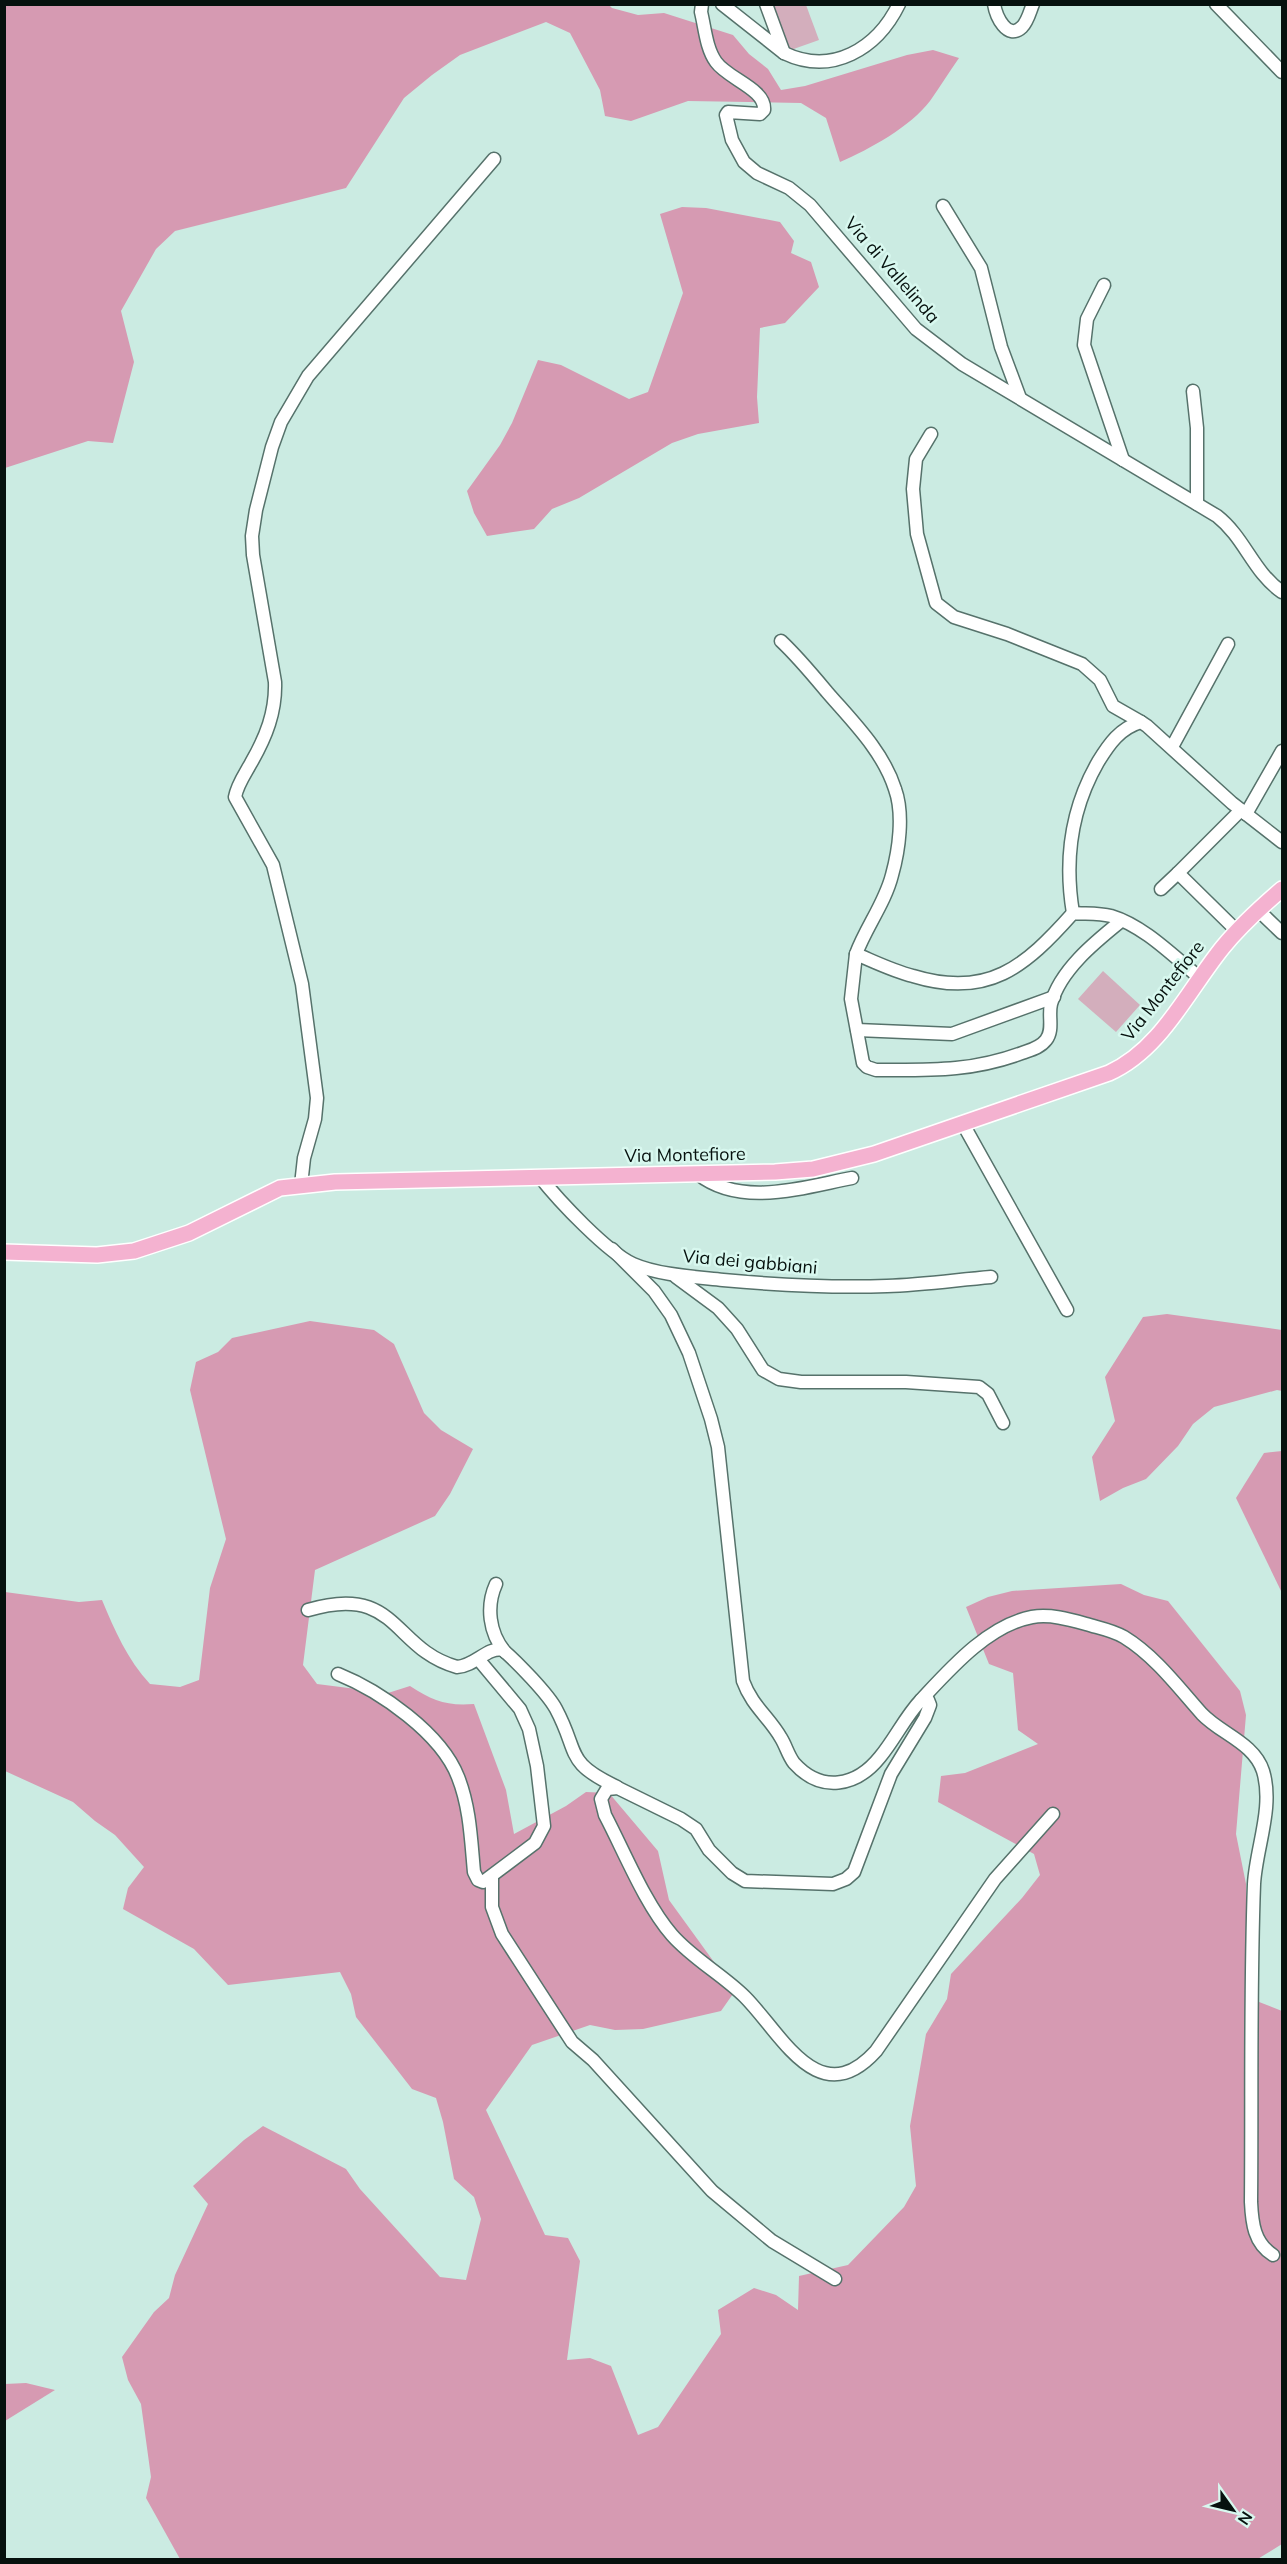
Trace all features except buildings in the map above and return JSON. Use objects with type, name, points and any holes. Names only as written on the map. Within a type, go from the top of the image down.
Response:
[{"type":"main road","name":"Via Montefiore","points":[[4,1252],[97,1255],[134,1251],[189,1233],[268,1193],[301,1185],[335,1182],[782,1172],[821,1168],[874,1154],[1109,1073],[1127,1064],[1154,1040],[1237,932],[1282,890]]},
{"type":"street","name":"Via di Vallelinda","points":[[702,4],[701,12],[709,48],[716,62],[728,74],[757,93],[764,102],[764,110],[759,114],[732,110],[728,111],[726,116],[732,140],[744,162],[758,173],[794,192],[816,211],[872,279],[924,335],[962,364],[1217,516],[1235,532],[1261,574],[1282,592]]},
{"type":"street","points":[[722,4],[784,52],[815,61],[845,58],[879,36],[899,4]]},
{"type":"street","points":[[766,4],[784,52]]},
{"type":"street","points":[[994,4],[999,21],[1005,27],[1013,30],[1020,29],[1024,24],[1033,4]]},
{"type":"street","points":[[1215,4],[1282,72]]},
{"type":"street","points":[[301,1185],[304,1158],[315,1119],[317,1098],[302,984],[273,865],[235,797],[239,784],[266,733],[275,699],[275,682],[253,555],[254,516],[275,438],[299,389],[318,363],[494,159]]},
{"type":"street","points":[[943,206],[979,262],[999,337],[1020,398]]},
{"type":"street","points":[[1104,285],[1086,324],[1084,345],[1123,460]]},
{"type":"street","points":[[1193,390],[1197,428],[1197,504]]},
{"type":"street","points":[[931,434],[916,459],[913,489],[917,534],[932,593],[938,606],[954,617],[1027,641],[1083,664],[1100,680],[1113,706],[1141,722],[1243,812],[1282,842]]},
{"type":"street","points":[[781,641],[802,661],[855,723],[880,758],[897,793],[898,833],[893,872],[883,900],[856,954],[851,994],[862,1060],[870,1068],[950,1070],[978,1067],[1034,1049],[1044,1042],[1050,1029],[1050,1008],[1054,997],[1076,963],[1121,921]]},
{"type":"street","points":[[1172,747],[1228,644]]},
{"type":"street","points":[[1073,913],[1069,858],[1073,825],[1080,798],[1095,768],[1112,742],[1124,729],[1141,722]]},
{"type":"street","points":[[1161,889],[1243,812],[1282,751]]},
{"type":"street","points":[[1178,873],[1237,932]]},
{"type":"street","points":[[1258,910],[1282,933]]},
{"type":"street","points":[[856,954],[915,977],[960,985],[978,983],[1007,972],[1027,959],[1073,913],[1106,915],[1142,932],[1200,978]]},
{"type":"street","points":[[857,1030],[952,1034],[1054,997]]},
{"type":"street","points":[[963,1124],[1067,1310]]},
{"type":"street","points":[[698,1174],[720,1188],[745,1193],[780,1190],[852,1178]]},
{"type":"street","name":"Via dei gabbiani","points":[[540,1177],[561,1201],[612,1250],[635,1264],[670,1273],[799,1287],[888,1286],[991,1276]]},
{"type":"street","points":[[612,1250],[654,1292],[671,1316],[689,1353],[718,1447],[741,1673],[752,1701],[780,1736],[793,1761],[816,1780],[832,1784],[857,1776],[877,1760],[921,1700],[970,1650],[995,1633],[1032,1617],[1061,1618],[1110,1630],[1125,1638],[1155,1662],[1209,1722],[1248,1748],[1258,1760],[1263,1771],[1266,1797],[1254,1884],[1251,2202],[1255,2233],[1262,2246],[1273,2255]]},
{"type":"street","points":[[670,1273],[718,1308],[737,1329],[760,1366],[774,1378],[801,1382],[906,1382],[979,1387],[988,1394],[1003,1423]]},
{"type":"street","points":[[496,1584],[491,1598],[491,1622],[495,1636],[505,1652],[555,1707],[571,1750],[581,1765],[598,1778],[629,1792],[696,1830],[709,1850],[732,1873],[745,1881],[837,1883],[854,1872],[891,1774],[928,1712],[930,1703],[926,1699],[921,1700]]},
{"type":"street","points":[[308,1610],[332,1603],[360,1604],[381,1613],[442,1661],[457,1667],[469,1666],[495,1649],[505,1652]]},
{"type":"street","points":[[338,1674],[380,1694],[426,1734],[448,1758],[459,1779],[467,1808],[476,1877],[483,1882],[535,1843],[542,1832],[543,1822],[537,1766],[529,1729],[520,1709],[479,1660]]},
{"type":"street","points":[[629,1792],[614,1787],[607,1789],[601,1797],[602,1808],[664,1925],[680,1944],[745,1997],[799,2060],[812,2069],[832,2074],[862,2064],[876,2051],[995,1879],[1053,1814]]},
{"type":"street","points":[[492,1877],[492,1907],[502,1934],[572,2042],[593,2060],[718,2196],[777,2245],[835,2279]]},
{"type":"shaded area","points":[[4,5],[609,5],[612,8],[638,15],[664,13],[733,35],[749,54],[768,69],[781,90],[805,86],[907,55],[933,50],[959,58],[930,101],[912,120],[864,151],[840,162],[826,118],[801,103],[688,101],[631,121],[605,116],[600,90],[570,33],[546,22],[460,55],[404,98],[346,188],[175,231],[156,249],[121,311],[134,362],[113,443],[88,441],[5,468]]},
{"type":"shaded area","points":[[774,5],[806,5],[819,40],[788,51]]},
{"type":"shaded area","points":[[682,207],[706,208],[780,222],[794,241],[791,253],[811,262],[819,287],[785,323],[760,328],[757,397],[759,423],[698,434],[672,443],[579,498],[552,509],[534,529],[487,536],[474,513],[467,491],[500,445],[512,423],[538,360],[561,365],[629,399],[648,392],[683,293],[660,214]]},
{"type":"shaded area","points":[[1103,971],[1140,1005],[1116,1032],[1078,999]]},
{"type":"shaded area","points":[[1167,1314],[1282,1330],[1282,1391],[1277,1390],[1214,1407],[1193,1424],[1178,1446],[1146,1479],[1123,1488],[1100,1501],[1092,1457],[1115,1421],[1105,1377],[1143,1317]]},
{"type":"shaded area","points":[[310,1321],[374,1330],[394,1344],[424,1413],[441,1430],[473,1449],[450,1494],[435,1516],[315,1570],[303,1665],[317,1684],[388,1693],[410,1686],[440,1701],[474,1704],[506,1790],[514,1834],[566,1806],[586,1792],[609,1793],[658,1851],[669,1900],[735,1991],[721,2011],[643,2029],[615,2030],[590,2025],[532,2045],[486,2110],[545,2235],[568,2238],[580,2261],[567,2360],[590,2358],[611,2366],[638,2435],[658,2427],[721,2334],[718,2310],[754,2288],[776,2295],[798,2310],[799,2276],[848,2265],[904,2207],[916,2186],[910,2126],[926,2034],[947,1999],[951,1974],[1022,1898],[1040,1875],[1034,1854],[938,1802],[941,1776],[965,1773],[1038,1744],[1018,1730],[1013,1673],[989,1664],[966,1607],[988,1597],[1012,1591],[1121,1584],[1144,1595],[1168,1601],[1240,1691],[1246,1715],[1236,1834],[1246,1884],[1248,1972],[1254,2000],[1282,2011],[1282,2544],[1256,2560],[180,2559],[146,2498],[151,2477],[141,2404],[128,2380],[122,2357],[154,2312],[169,2298],[175,2275],[208,2204],[193,2186],[263,2126],[346,2169],[360,2189],[440,2277],[466,2280],[481,2219],[474,2197],[454,2179],[436,2098],[412,2089],[356,2017],[351,1994],[340,1972],[228,1985],[194,1949],[123,1909],[128,1888],[144,1867],[115,1835],[73,1802],[5,1771],[5,1592],[79,1602],[102,1600],[128,1655],[150,1684],[180,1687],[199,1680],[210,1588],[226,1539],[190,1390],[196,1362],[218,1352],[232,1338]]},
{"type":"shaded area","points":[[1282,1451],[1282,1593],[1236,1498],[1264,1453]]},
{"type":"shaded area","points":[[26,2383],[55,2390],[5,2421],[5,2384]]}]
